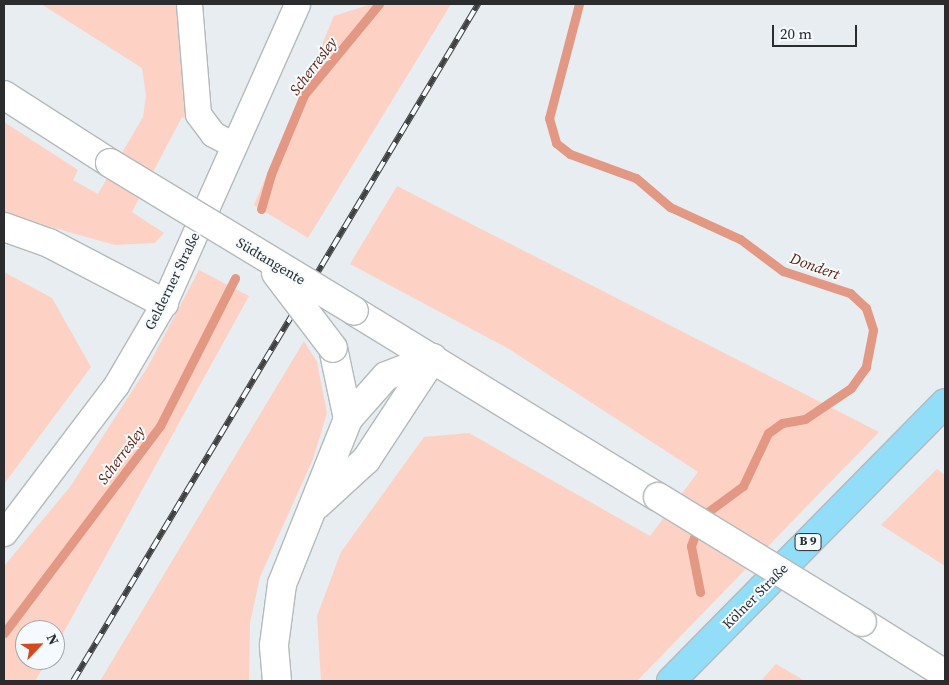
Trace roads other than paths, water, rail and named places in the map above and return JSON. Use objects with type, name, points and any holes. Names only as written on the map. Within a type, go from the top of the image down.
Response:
[{"type":"main road","name":"Südtangente","points":[[4,95],[110,163],[433,358],[945,674]]},
{"type":"main road","points":[[4,227],[49,243],[164,302]]},
{"type":"main road","points":[[256,252],[292,291],[333,348],[348,418]]},
{"type":"main road","points":[[278,679],[276,610],[348,418],[386,376],[433,358]]},
{"type":"main road","points":[[314,508],[366,460],[433,358]]},
{"type":"main road","name":"Kölner Straße","points":[[671,681],[945,403]]},
{"type":"street","points":[[189,4],[198,114],[213,134],[234,145]]},
{"type":"street","name":"Gelderner Straße","points":[[4,533],[116,385],[164,302],[297,4]]},
{"type":"waterway","name":"Scherresley","points":[[261,209],[271,174],[304,95],[379,4]]},
{"type":"waterway","name":"Dondert","points":[[579,4],[549,118],[556,143],[570,154],[636,178],[670,207],[740,239],[783,271],[850,293],[866,308],[873,330],[866,367],[851,388],[805,419],[782,423],[768,433],[743,486],[701,517],[691,546],[700,592]]},
{"type":"waterway","name":"Scherresley","points":[[4,633],[160,426],[235,278]]},
{"type":"railway","points":[[73,681],[478,4]]}]
